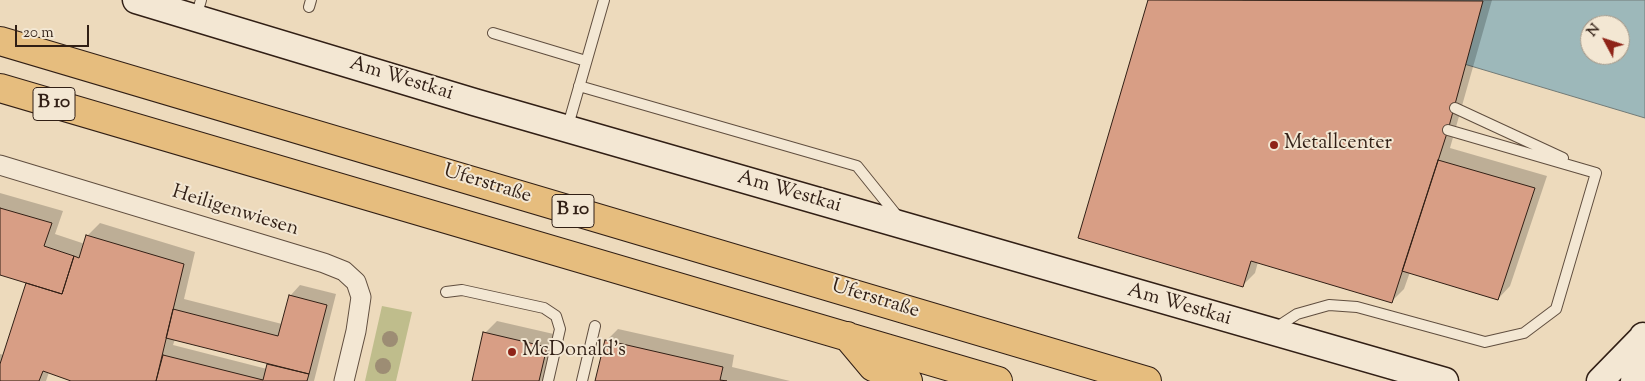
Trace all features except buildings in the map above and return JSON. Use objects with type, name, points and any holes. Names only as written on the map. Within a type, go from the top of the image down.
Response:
[{"type":"highway","name":"Uferstraße","points":[[0,41],[1146,381]]},
{"type":"highway","name":"B 10","points":[[0,88],[998,381]]},
{"type":"highway","points":[[847,336],[874,367],[908,381]]},
{"type":"main road","name":"Am Westkai","points":[[136,0],[199,9],[567,129],[1445,381]]},
{"type":"main road","points":[[1600,381],[1644,332]]},
{"type":"main road","points":[[1634,381],[1644,332]]},
{"type":"street","name":"Heiligenwiesen","points":[[0,166],[324,263],[344,271],[356,282],[361,297],[356,331],[344,381]]},
{"type":"lane","points":[[567,129],[604,0]]},
{"type":"lane","points":[[494,33],[586,61]]},
{"type":"lane","points":[[579,86],[857,166],[905,226]]},
{"type":"lane","points":[[1455,108],[1596,173]]},
{"type":"lane","points":[[1448,130],[1596,173]]},
{"type":"lane","points":[[1269,332],[1297,314],[1330,305],[1357,307],[1485,342],[1524,333],[1556,308],[1596,173]]},
{"type":"lane","points":[[446,292],[462,290],[544,308],[556,316],[560,329],[548,381]]},
{"type":"lane","points":[[582,381],[595,326]]},
{"type":"shaded area","points":[[382,306],[412,312],[396,381],[365,381]]},
{"type":"water","points":[[1243,0],[1645,0],[1645,118],[1434,55]]},
{"type":"place","name":"Metallcenter","points":[[1274,145]]},
{"type":"place","name":"McDonald's","points":[[512,352]]}]
